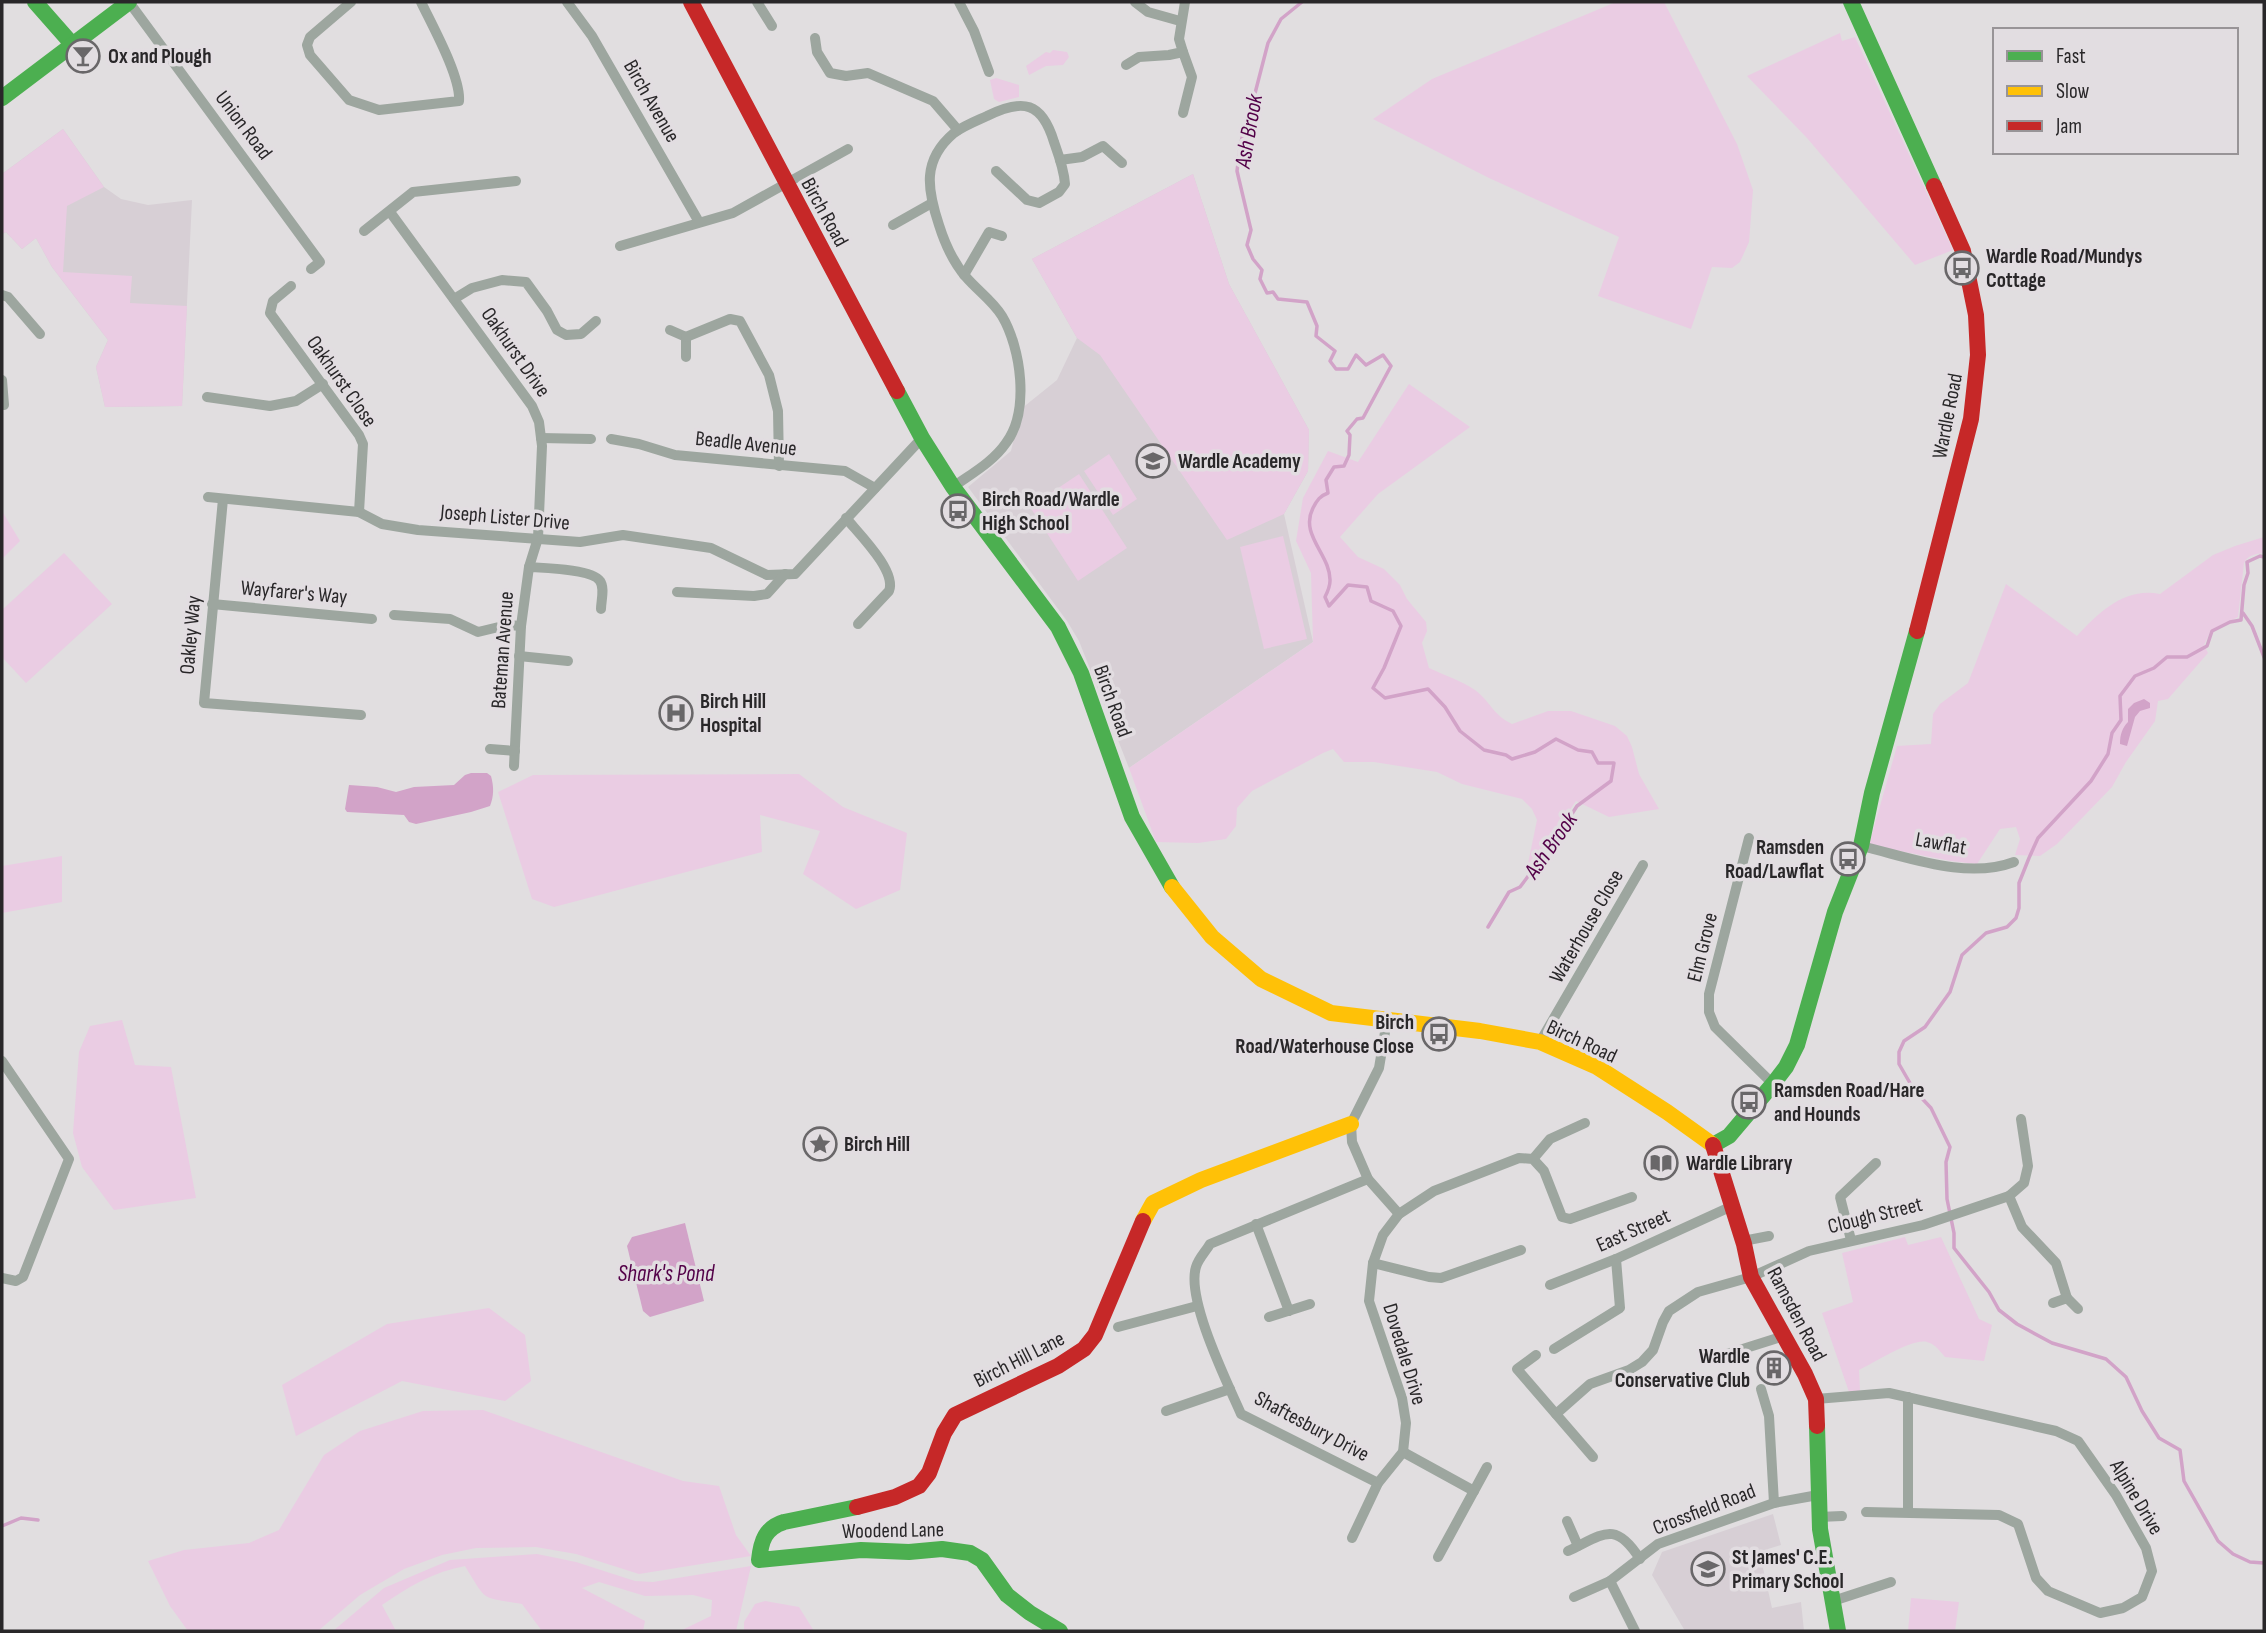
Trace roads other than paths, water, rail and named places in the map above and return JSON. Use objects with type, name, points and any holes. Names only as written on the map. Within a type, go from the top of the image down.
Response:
[{"type":"main road","points":[[35,2],[72,44]]},
{"type":"main road","points":[[2,98],[129,2]]},
{"type":"main road","name":"Birch Road","points":[[691,2],[922,438],[953,487],[1058,627],[1081,673],[1132,817],[1167,881],[1212,937],[1261,979],[1331,1013],[1480,1031],[1541,1042],[1597,1067],[1713,1145]]},
{"type":"main road","name":"Wardle Road","points":[[1851,2],[1963,251],[1974,292],[1979,333],[1978,383],[1971,419],[1906,675],[1872,793],[1860,849]]},
{"type":"main road","points":[[1713,1145],[1729,1136],[1773,1084],[1797,1045],[1835,912],[1860,849]]},
{"type":"main road","name":"Birch Hill Lane","points":[[759,1560],[763,1536],[775,1525],[869,1503],[921,1485],[928,1476],[947,1424],[955,1415],[1058,1366],[1084,1349],[1095,1335],[1141,1224],[1153,1203],[1201,1180],[1351,1124]]},
{"type":"main road","name":"Ramsden Road","points":[[1713,1145],[1730,1207],[1743,1241],[1751,1277],[1805,1374],[1815,1399],[1819,1517],[1839,1631]]},
{"type":"main road","name":"Woodend Lane","points":[[759,1560],[861,1550],[909,1552],[942,1549],[970,1553],[982,1560],[1007,1595],[1060,1631]]},
{"type":"street","name":"Union Road","points":[[129,2],[320,263]]},
{"type":"street","points":[[349,2],[310,37],[307,45],[310,55],[349,100],[379,110],[459,101],[460,95],[452,69],[421,2]]},
{"type":"street","name":"Birch Avenue","points":[[567,2],[592,36],[699,222]]},
{"type":"street","points":[[757,2],[772,26]]},
{"type":"street","points":[[959,2],[974,31],[989,72]]},
{"type":"street","points":[[1135,2],[1148,12],[1180,21]]},
{"type":"street","points":[[1183,113],[1192,77],[1179,39],[1185,2]]},
{"type":"street","points":[[815,38],[817,52],[830,73],[846,76],[868,73],[933,101],[958,130]]},
{"type":"street","points":[[1126,65],[1139,57],[1183,52]]},
{"type":"street","points":[[953,487],[994,458],[1007,442],[1017,422],[1020,374],[1002,315],[964,275],[946,249],[928,181],[933,162],[943,143],[958,130],[1006,107],[1020,104],[1034,108],[1043,115],[1050,128],[1065,184],[1059,192],[1039,203],[1027,200],[996,171]]},
{"type":"street","points":[[1060,160],[1082,157],[1103,146],[1122,163]]},
{"type":"street","points":[[620,246],[733,213],[848,149]]},
{"type":"street","points":[[364,231],[413,192],[516,181]]},
{"type":"street","points":[[893,225],[932,203]]},
{"type":"street","name":"Oakhurst Drive","points":[[390,212],[532,406],[539,422],[541,438],[538,538]]},
{"type":"street","points":[[964,275],[989,232],[1002,236]]},
{"type":"street","points":[[454,299],[472,288],[502,280],[526,282],[557,330],[566,335],[580,334],[596,321]]},
{"type":"street","name":"Oakhurst Close","points":[[291,286],[272,301],[270,313],[358,432],[363,444],[359,512]]},
{"type":"street","points":[[2,295],[8,297],[40,334]]},
{"type":"street","points":[[670,330],[686,337],[730,319],[740,321],[769,375],[778,411],[779,466]]},
{"type":"street","points":[[19,329],[28,321]]},
{"type":"street","points":[[685,357],[686,337]]},
{"type":"street","points":[[2,380],[4,405]]},
{"type":"street","points":[[207,397],[270,406],[296,401],[323,384]]},
{"type":"street","points":[[541,438],[591,439]]},
{"type":"street","points":[[677,592],[754,596],[767,594],[846,519],[922,438]]},
{"type":"street","name":"Beadle Avenue","points":[[611,439],[675,455],[845,471],[875,488]]},
{"type":"street","name":"Joseph Lister Drive","points":[[208,497],[359,512],[382,524],[418,530],[580,542],[623,535],[711,548],[767,575],[790,574]]},
{"type":"street","name":"Oakley Way","points":[[223,499],[204,703],[360,715]]},
{"type":"street","points":[[846,519],[888,570],[891,586],[858,624]]},
{"type":"street","name":"Bateman Avenue","points":[[514,766],[521,626],[528,567],[538,538]]},
{"type":"street","points":[[528,567],[589,573],[600,580],[603,587],[601,609]]},
{"type":"street","name":"Wayfarer's Way","points":[[212,604],[372,619]]},
{"type":"street","points":[[394,615],[450,619],[478,632],[508,625],[521,626]]},
{"type":"street","points":[[519,656],[568,661]]},
{"type":"street","points":[[490,748],[515,751]]},
{"type":"street","name":"Elm Grove","points":[[1749,838],[1709,994],[1709,1012],[1715,1027],[1773,1084]]},
{"type":"street","name":"Lawflat","points":[[1860,849],[1961,868],[1992,868],[2014,862]]},
{"type":"street","name":"Waterhouse Close","points":[[1541,1042],[1643,865]]},
{"type":"street","points":[[1387,1020],[1379,1068],[1351,1124],[1352,1142],[1368,1179],[1399,1214],[1434,1191],[1519,1158],[1533,1159],[1544,1171],[1562,1217],[1570,1219],[1632,1196]]},
{"type":"street","points":[[2,1061],[69,1159],[23,1277],[16,1281],[2,1278]]},
{"type":"street","points":[[2021,1119],[2028,1166],[2024,1182],[2009,1196],[2022,1227],[2056,1263],[2067,1298],[2078,1309]]},
{"type":"street","points":[[1533,1159],[1550,1139],[1585,1123]]},
{"type":"street","points":[[1851,1240],[1840,1197],[1876,1163]]},
{"type":"street","name":"Shaftesbury Drive","points":[[1368,1179],[1210,1244],[1196,1267],[1194,1284],[1197,1306],[1241,1414],[1378,1483]]},
{"type":"street","name":"Clough Street","points":[[1556,1414],[1590,1384],[1629,1370],[1642,1362],[1653,1350],[1669,1311],[1698,1292],[1751,1277],[1809,1251],[1923,1225],[2009,1196]]},
{"type":"street","name":"East Street","points":[[1550,1285],[1616,1259],[1730,1207]]},
{"type":"street","name":"Dovedale Drive","points":[[1399,1214],[1382,1236],[1373,1263],[1368,1301],[1402,1398],[1406,1423],[1404,1452]]},
{"type":"street","points":[[1256,1224],[1289,1311]]},
{"type":"street","points":[[1743,1241],[1769,1236]]},
{"type":"street","points":[[1373,1263],[1429,1278],[1441,1278],[1521,1250]]},
{"type":"street","points":[[1554,1349],[1620,1308],[1616,1259]]},
{"type":"street","points":[[2053,1303],[2067,1298]]},
{"type":"street","points":[[1269,1317],[1310,1304]]},
{"type":"street","points":[[1118,1327],[1197,1306]]},
{"type":"street","points":[[1715,1354],[1784,1336]]},
{"type":"street","points":[[1536,1355],[1517,1369],[1594,1457]]},
{"type":"street","points":[[1166,1411],[1230,1389]]},
{"type":"street","points":[[1761,1389],[1769,1416],[1774,1503]]},
{"type":"street","name":"Alpine Drive","points":[[1815,1399],[1889,1393],[2056,1432],[2078,1441],[2116,1495],[2146,1548],[2152,1571],[2142,1597],[2123,1608],[2100,1613],[2048,1591],[2036,1578],[2018,1524],[1999,1515],[1866,1512]]},
{"type":"street","points":[[1908,1397],[1908,1511]]},
{"type":"street","points":[[1352,1538],[1378,1483],[1404,1452],[1474,1491]]},
{"type":"street","points":[[1438,1558],[1487,1467]]},
{"type":"street","name":"Crossfield Road","points":[[1574,1597],[1610,1581],[1658,1544],[1774,1503],[1818,1495]]},
{"type":"street","points":[[1819,1517],[1842,1516]]},
{"type":"street","points":[[1567,1521],[1573,1549],[1613,1533],[1623,1537],[1640,1559]]},
{"type":"street","points":[[1610,1581],[1635,1631]]},
{"type":"street","points":[[1833,1601],[1891,1582]]},
{"type":"water","points":[[2144,699],[2150,703],[2150,708],[2140,711],[2135,717],[2127,746],[2120,744],[2122,732],[2128,722],[2128,709]]},
{"type":"water","points":[[471,773],[487,773],[491,776],[493,791],[490,806],[416,824],[409,822],[404,815],[347,812],[345,809],[349,785],[377,787],[396,792],[414,787],[454,785]]},
{"type":"water","name":"Shark's Pond","points":[[685,1223],[704,1301],[650,1317],[643,1311],[627,1246],[632,1237]]},
{"type":"waterway","name":"Ash Brook","points":[[1302,2],[1281,19],[1268,43],[1245,122],[1237,171],[1251,230],[1247,245],[1262,270],[1260,279],[1267,293],[1273,292],[1278,299],[1307,302],[1317,326],[1316,336],[1335,351],[1330,361],[1336,369],[1348,369],[1356,355],[1366,365],[1383,355],[1391,366],[1363,418],[1357,419],[1347,431],[1350,435],[1349,455],[1344,466],[1334,467],[1326,480],[1328,493],[1317,501],[1310,518],[1312,536],[1329,572],[1330,583],[1325,597],[1329,606],[1348,585],[1367,587],[1371,601],[1393,611],[1401,626],[1373,688],[1385,698],[1428,689],[1445,707],[1460,731],[1484,750],[1512,759],[1535,752],[1556,739],[1578,750],[1592,752],[1598,763],[1614,763],[1611,781],[1577,806],[1520,887],[1509,892],[1488,927]]},
{"type":"waterway","points":[[2264,557],[2247,562],[2248,573],[2244,585],[2241,620],[2212,631],[2207,646],[2187,657],[2167,657],[2154,668],[2135,676],[2120,696],[2121,720],[2112,733],[2108,754],[2091,781],[2038,838],[2019,883],[2019,908],[2016,918],[2007,927],[1986,933],[1962,955],[1950,992],[1925,1027],[1904,1041],[1899,1052],[1899,1064],[1914,1090],[1931,1108],[1950,1147],[1946,1162],[1947,1199],[1954,1233],[1954,1248],[1989,1292],[1999,1310],[2017,1324],[2052,1343],[2106,1359],[2126,1377],[2142,1411],[2159,1438],[2180,1450],[2184,1481],[2218,1541],[2233,1554],[2250,1562],[2264,1563]]},
{"type":"waterway","points":[[2243,613],[2252,626],[2264,657]]},
{"type":"waterway","points":[[2,1526],[21,1518],[38,1520]]},
{"type":"place","name":"Ox and Plough","points":[[83,56]]},
{"type":"place","name":"Wardle Road/Mundys Cottage","points":[[1962,268]]},
{"type":"place","name":"Wardle Academy","points":[[1153,461]]},
{"type":"place","name":"Birch Road/Wardle High School","points":[[958,511]]},
{"type":"place","name":"Birch Hill Hospital","points":[[676,713]]},
{"type":"place","name":"Ramsden Road/Lawflat","points":[[1848,859]]},
{"type":"place","name":"Birch Road/Waterhouse Close","points":[[1439,1034]]},
{"type":"place","name":"Ramsden Road/Hare and Hounds","points":[[1749,1102]]},
{"type":"place","name":"Birch Hill","points":[[820,1144]]},
{"type":"place","name":"Wardle Library","points":[[1661,1163]]},
{"type":"place","name":"Wardle Conservative Club","points":[[1774,1368]]},
{"type":"place","name":"St James' C.E. Primary School","points":[[1708,1569]]}]
